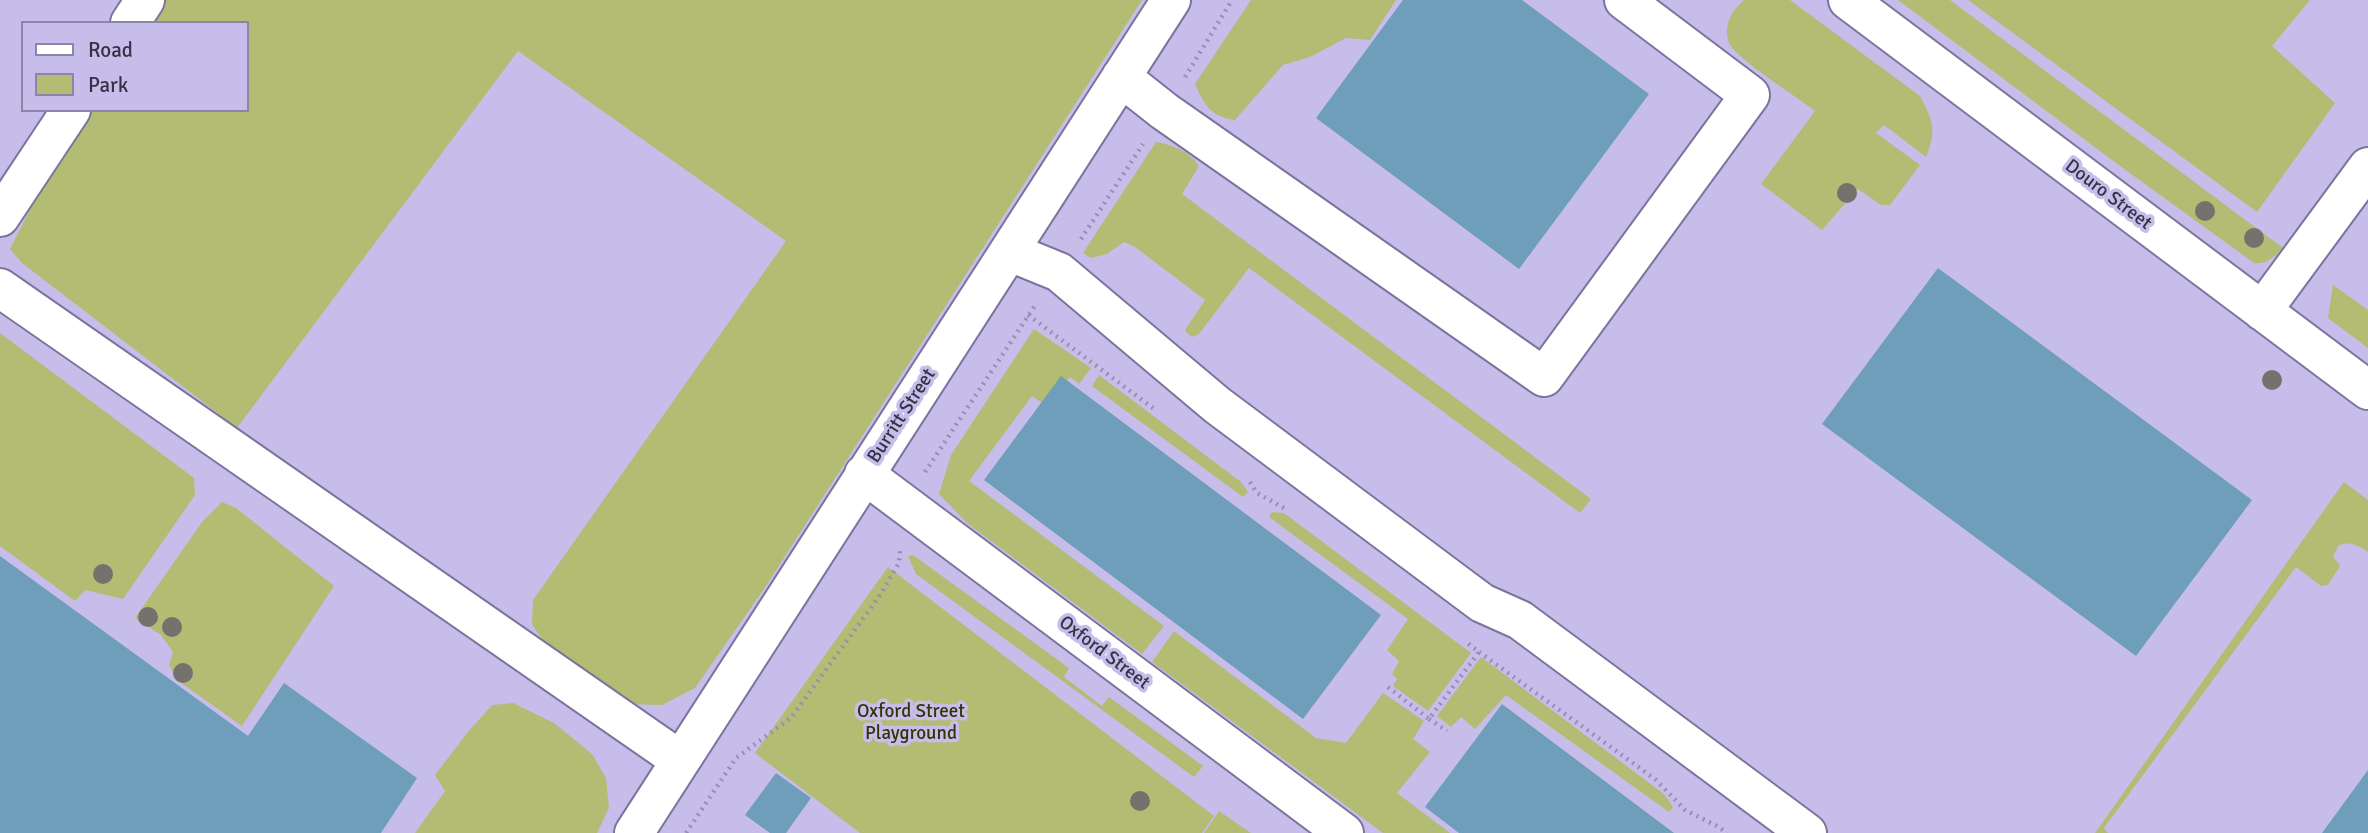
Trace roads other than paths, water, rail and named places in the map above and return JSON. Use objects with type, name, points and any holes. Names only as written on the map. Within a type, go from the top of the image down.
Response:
[{"type":"street","points":[[131,21],[145,0]]},
{"type":"street","name":"Burritt Street","points":[[634,833],[1171,0]]},
{"type":"street","points":[[1121,77],[1164,111],[1544,377],[1750,95],[1624,0]]},
{"type":"street","name":"Douro Street","points":[[1848,0],[2368,390]]},
{"type":"street","points":[[0,217],[70,112]]},
{"type":"street","points":[[2262,311],[2368,167]]},
{"type":"street","points":[[1010,252],[1059,272],[1217,405],[1482,603],[1520,620],[1807,833]]},
{"type":"street","points":[[0,288],[680,760]]},
{"type":"street","name":"Oxford Street","points":[[864,474],[1344,833]]},
{"type":"park label","name":"Oxford Street Playground","points":[[911,723]]}]
